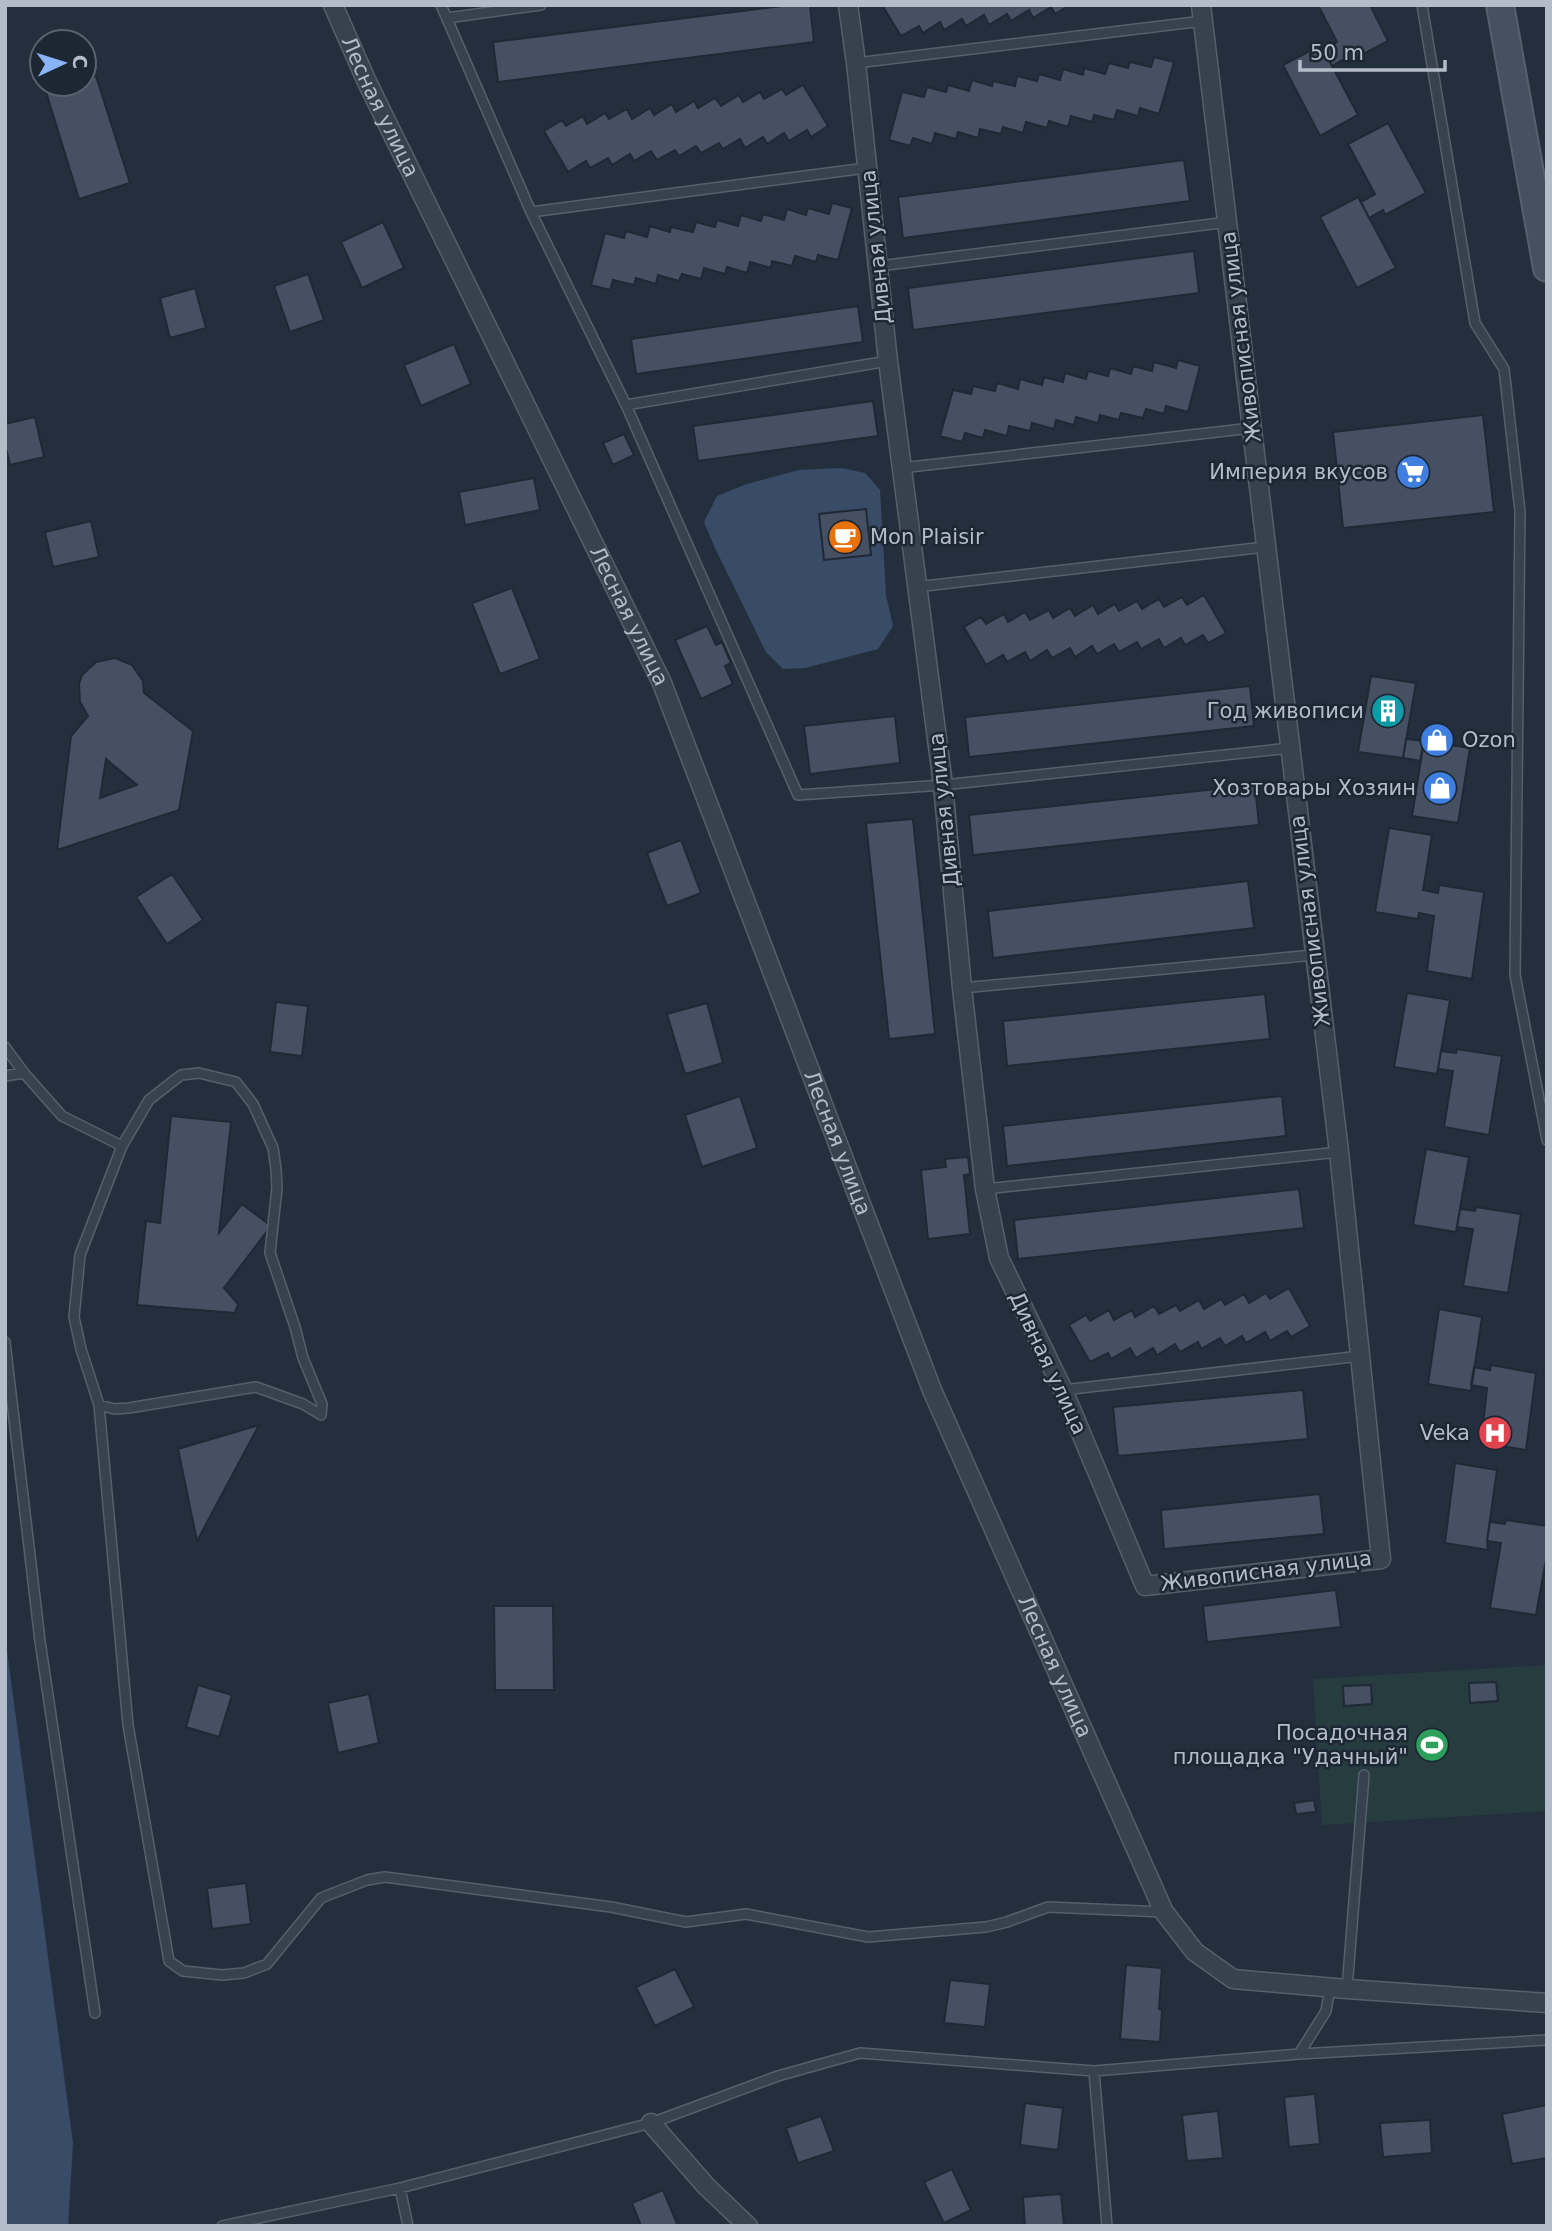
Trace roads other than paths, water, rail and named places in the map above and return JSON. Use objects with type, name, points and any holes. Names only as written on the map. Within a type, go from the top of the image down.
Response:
[{"type":"main road","points":[[1500,5],[1547,268]]},
{"type":"street","name":"Лесная улица","points":[[333,5],[367,82],[662,683],[932,1390],[1164,1912],[1189,1946],[1233,1979],[1547,2003]]},
{"type":"street","name":"Дивная улица","points":[[848,5],[901,468],[943,785],[985,1189],[999,1258],[1063,1390],[1145,1586]]},
{"type":"street","name":"Живописная улица","points":[[1145,1586],[1381,1559],[1339,1152],[1202,13]]},
{"type":"street","points":[[651,2123],[706,2186],[748,2226]]},
{"type":"lane","points":[[441,5],[531,212],[626,405],[798,796],[943,785],[1290,748]]},
{"type":"lane","points":[[447,18],[541,5]]},
{"type":"lane","points":[[1422,5],[1475,323],[1504,369],[1520,511],[1514,975],[1547,1140]]},
{"type":"lane","points":[[856,63],[1202,13]]},
{"type":"lane","points":[[531,212],[866,168]]},
{"type":"lane","points":[[879,266],[1228,222]]},
{"type":"lane","points":[[626,405],[888,361]]},
{"type":"lane","points":[[901,468],[1252,428]]},
{"type":"lane","points":[[916,587],[1265,547]]},
{"type":"lane","points":[[962,988],[1314,955]]},
{"type":"lane","points":[[5,1047],[62,1116],[121,1146]]},
{"type":"lane","points":[[5,1076],[24,1073]]},
{"type":"lane","points":[[99,1405],[114,1409],[128,1408],[256,1387],[303,1404],[321,1415],[322,1404],[303,1358],[270,1253],[277,1188],[273,1148],[253,1104],[236,1082],[200,1073],[181,1075],[149,1100],[121,1146],[80,1255],[74,1317],[99,1405],[128,1725],[169,1962],[183,1971],[222,1976],[244,1973],[267,1964],[321,1898],[367,1880],[385,1877],[611,1907],[686,1922],[746,1914],[868,1937],[986,1927],[1048,1907],[1164,1912]]},
{"type":"lane","points":[[985,1189],[1339,1152]]},
{"type":"lane","points":[[5,1342],[40,1642],[95,2013]]},
{"type":"lane","points":[[1063,1390],[1361,1356]]},
{"type":"lane","points":[[1298,2054],[1338,1989],[1364,1775]]},
{"type":"lane","points":[[222,2226],[400,2188],[651,2123],[778,2076],[860,2053],[1094,2071],[1298,2054],[1547,2040]]},
{"type":"lane","points":[[1094,2071],[1107,2226]]},
{"type":"lane","points":[[400,2188],[408,2226]]},
{"type":"water","points":[[841,468],[865,473],[880,490],[886,595],[893,626],[878,649],[805,668],[783,669],[766,652],[704,522],[717,496],[747,484],[799,470]]},
{"type":"water","points":[[5,1636],[73,2143],[68,2226],[5,2226]]},
{"type":"place","name":"Империя вкусов","points":[[1413,472]]},
{"type":"place","name":"Mon Plaisir","points":[[845,537]]},
{"type":"place","name":"Год живописи","points":[[1388,711]]},
{"type":"place","name":"Ozon","points":[[1437,740]]},
{"type":"place","name":"Хозтовары Хозяин","points":[[1440,788]]},
{"type":"place","name":"Veka","points":[[1495,1433]]},
{"type":"place","name":"Посадочная площадка \"Удачный\"","points":[[1432,1745]]}]
